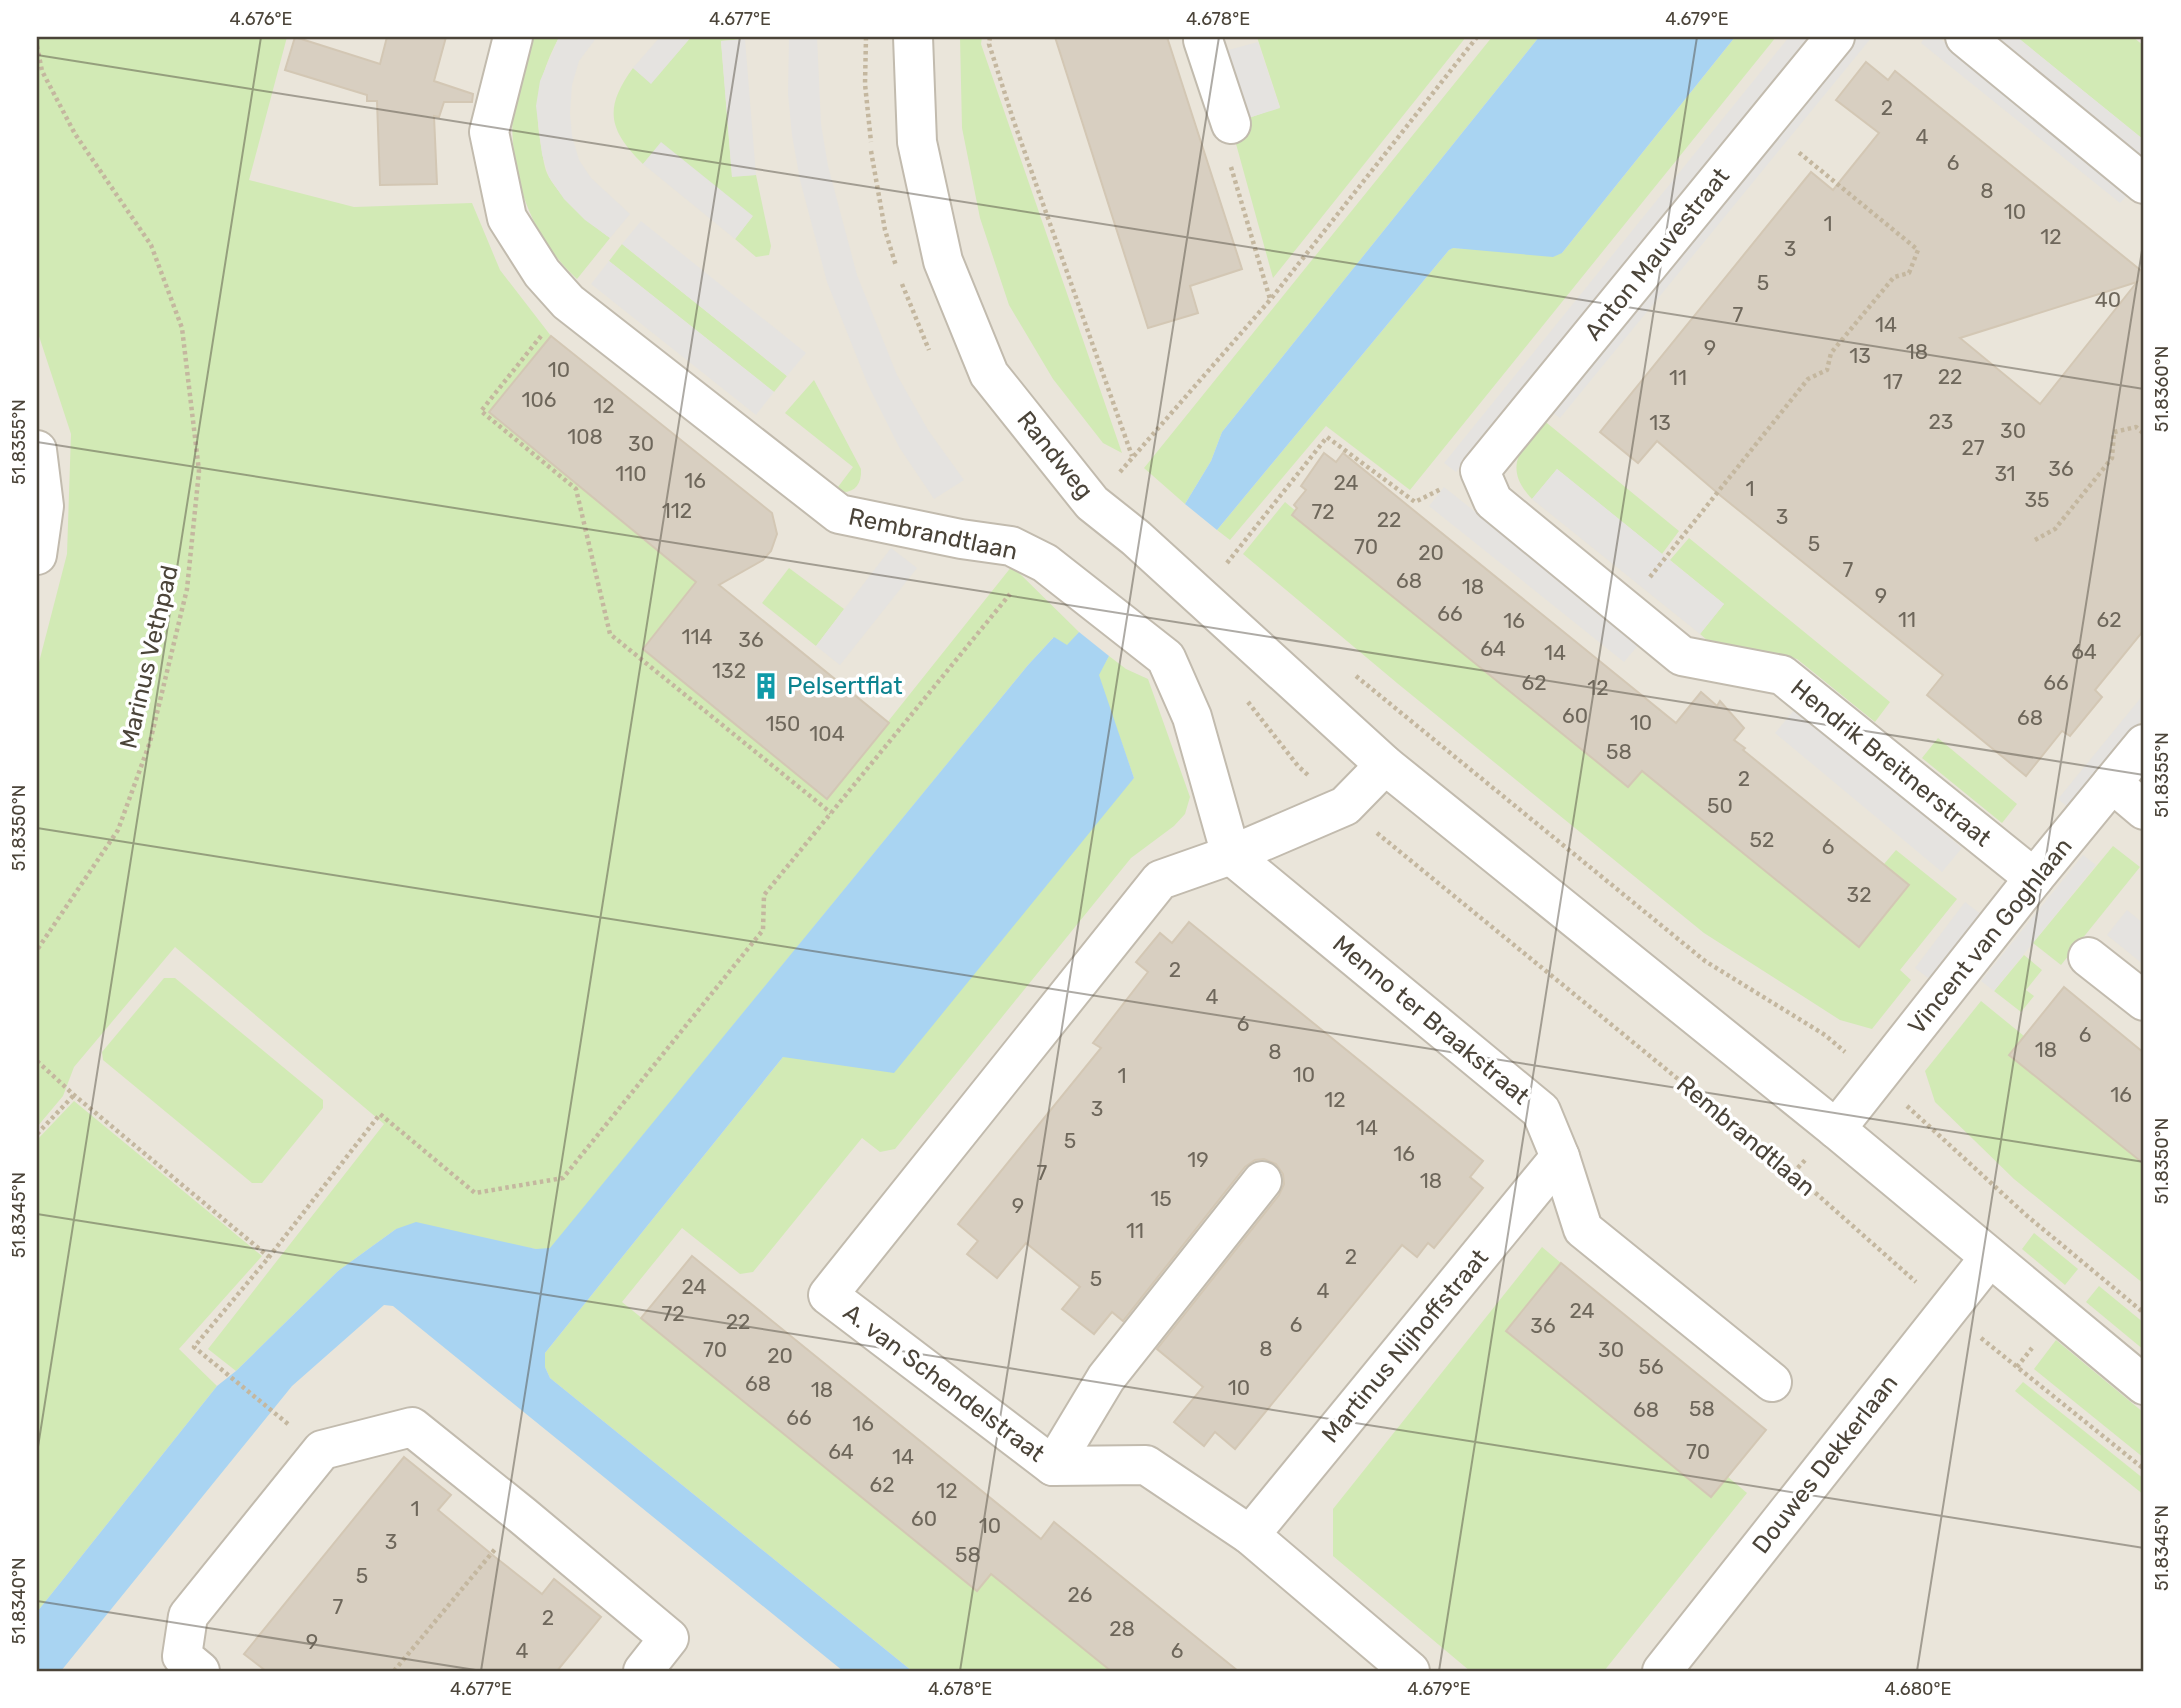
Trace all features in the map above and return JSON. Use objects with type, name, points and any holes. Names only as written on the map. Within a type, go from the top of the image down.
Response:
[{"type":"street","name":"Rembrandtlaan","points":[[513,37],[489,132],[507,218],[542,273],[568,302],[839,514],[961,539],[1011,546],[1045,563],[1166,657],[1192,717],[1231,855]]},
{"type":"street","name":"Randweg","points":[[913,37],[917,142],[943,261],[989,374],[1092,503],[1136,538],[1385,765]]},
{"type":"street","points":[[1204,37],[1231,124]]},
{"type":"street","name":"Anton Mauvestraat","points":[[1480,471],[1835,37]]},
{"type":"street","points":[[1965,37],[2144,184]]},
{"type":"street","points":[[37,450],[44,506],[37,555]]},
{"type":"street","name":"Hendrik Breitnerstraat","points":[[1480,471],[1493,501],[1682,656],[1782,675],[2034,878]]},
{"type":"street","name":"Vincent van Goghlaan","points":[[1836,1129],[2034,878],[2144,744]]},
{"type":"street","points":[[1231,855],[1345,806],[1385,765],[1836,1129],[2144,1385]]},
{"type":"street","points":[[2112,783],[2144,810]]},
{"type":"street","name":"Menno ter Braakstraat","points":[[1231,855],[1541,1111],[1560,1157],[1583,1229],[1772,1382]]},
{"type":"street","name":"A. van Schendelstraat","points":[[1231,855],[1160,880],[828,1295],[1053,1466],[1146,1465],[1250,1535],[1410,1671]]},
{"type":"street","points":[[2088,957],[2144,1001]]},
{"type":"street","name":"Martinus Nijhoffstraat","points":[[1250,1535],[1560,1157]]},
{"type":"street","points":[[1053,1466],[1106,1378],[1262,1181]]},
{"type":"street","name":"Douwes Dekkerlaan","points":[[1662,1671],[1989,1258]]},
{"type":"street","points":[[200,1671],[182,1656],[188,1616],[322,1450],[412,1427],[669,1638],[643,1671]]},
{"type":"path","points":[[990,37],[989,44],[1013,119],[1132,457],[1270,300],[1477,37]]},
{"type":"path","name":"Marinus Vethpad","points":[[37,46],[42,71],[75,134],[151,245],[182,328],[199,471],[187,589],[150,742],[118,830],[37,950]]},
{"type":"path","points":[[1231,124],[1225,146],[1270,300]]},
{"type":"path","points":[[1625,609],[1808,379],[1827,370],[1831,353],[1894,276],[1909,273],[1918,250],[1763,124]]},
{"type":"path","points":[[568,302],[481,411],[576,489],[610,634],[831,813]]},
{"type":"path","points":[[2035,540],[2055,528],[2112,458],[2114,432],[2136,427],[2144,434]]},
{"type":"path","points":[[1222,569],[1327,437],[1415,502],[1480,471]]},
{"type":"path","name":"Randweg","points":[[1109,467],[1118,475],[1132,457]]},
{"type":"path","points":[[286,1423],[194,1348],[380,1114],[475,1193],[563,1178],[763,930],[764,895],[1020,583],[1045,563]]},
{"type":"path","points":[[1413,721],[1705,961],[1825,1035],[1877,1078],[2026,1215],[2144,1313]]},
{"type":"path","name":"Rembrandtlaan","points":[[1345,806],[1793,1172],[1947,1310],[2144,1469]]},
{"type":"path","points":[[37,1061],[269,1257]]},
{"type":"path","points":[[37,1134],[74,1095]]},
{"type":"path","points":[[394,1671],[523,1516]]},
{"type":"shaded area","points":[[37,37],[2144,37],[2144,1671],[37,1671],[37,521],[52,482],[37,420]]},
{"type":"shaded area","points":[[559,37],[597,37],[579,61],[572,85],[570,113],[572,136],[579,160],[591,178],[630,214],[610,238],[585,220],[564,199],[549,177],[542,154],[536,106],[540,81]]},
{"type":"shaded area","points":[[660,37],[691,37],[651,84],[633,68]]},
{"type":"shaded area","points":[[789,37],[817,37],[821,124],[828,166],[857,275],[897,375],[928,430],[964,480],[934,499],[899,447],[868,385],[827,282],[800,180],[792,135],[788,94]]},
{"type":"shaded area","points":[[1186,37],[1225,51],[1258,42],[1280,108],[1210,130],[1185,42]]},
{"type":"shaded area","points":[[1789,37],[1809,37],[1456,472],[1444,463]]},
{"type":"shaded area","points":[[1855,37],[1872,37],[1560,418],[1549,410]]},
{"type":"shaded area","points":[[1925,37],[1938,37],[2130,192],[2120,203],[1921,43]]},
{"type":"shaded area","points":[[1993,37],[2017,37],[2144,140],[2144,159]]},
{"type":"shaded area","points":[[745,39],[756,175],[732,177],[721,41]]},
{"type":"shaded area","points":[[661,142],[753,216],[735,239],[643,164]]},
{"type":"shaded area","points":[[641,221],[806,353],[787,376],[622,244]]},
{"type":"shaded area","points":[[609,261],[774,392],[756,415],[591,284]]},
{"type":"shaded area","points":[[1557,469],[1724,604],[1700,634],[1532,499]]},
{"type":"shaded area","points":[[1444,487],[1640,643],[1624,662],[1429,506]]},
{"type":"shaded area","points":[[891,548],[917,568],[840,665],[816,646]]},
{"type":"shaded area","points":[[2144,694],[2144,717],[2069,808],[2058,799]]},
{"type":"shaded area","points":[[1795,709],[1962,848],[1942,872],[1775,733]]},
{"type":"shaded area","points":[[2083,855],[2096,865],[1994,991],[1981,981]]},
{"type":"shaded area","points":[[1965,902],[1982,915],[1931,980],[1915,968]]},
{"type":"shaded area","points":[[2127,910],[2144,924],[2144,965],[2107,935]]},
{"type":"green space","points":[[37,37],[287,37],[249,180],[354,207],[472,203],[500,270],[551,336],[489,412],[697,582],[827,798],[1012,566],[1079,632],[1067,646],[1053,638],[1028,665],[550,1249],[396,1229],[338,1271],[236,1371],[208,1349],[384,1124],[175,947],[74,1067],[63,1096],[37,1127],[37,670],[67,554],[71,434],[37,330]]},
{"type":"green space","points":[[527,37],[559,37],[542,77],[538,102],[539,130],[547,174],[569,202],[610,238],[577,279],[546,243],[534,222],[518,178],[512,130],[513,106]]},
{"type":"green space","points":[[691,37],[745,39],[721,41],[732,176],[756,175],[771,246],[769,255],[756,257],[735,239],[752,217],[661,143],[643,164],[617,129],[614,107],[623,83],[633,68],[651,83]]},
{"type":"green space","points":[[960,37],[982,37],[981,44],[1122,453],[1103,443],[1053,379],[1009,305],[980,218],[962,128]]},
{"type":"green space","points":[[1257,37],[1466,37],[1273,278],[1233,133],[1246,119],[1280,107]]},
{"type":"green space","points":[[1492,37],[1539,37],[1222,432],[1211,461],[1185,504],[1144,468]]},
{"type":"green space","points":[[1735,37],[1776,37],[1410,490],[1326,426],[1230,540],[1217,530],[1449,250],[1562,253]]},
{"type":"green space","points":[[2017,37],[2133,37],[2144,46],[2144,140]]},
{"type":"green space","points":[[622,244],[787,376],[774,392],[609,261]]},
{"type":"green space","points":[[814,380],[861,469],[860,481],[851,491],[835,491],[853,467],[785,413]]},
{"type":"green space","points":[[1542,419],[1679,531],[1662,554],[1557,469],[1532,499],[1523,488],[1516,468],[1522,449]]},
{"type":"green space","points":[[1285,502],[1628,787],[1663,745],[1690,810],[1859,947],[1909,885],[1884,864],[1896,850],[1957,899],[1900,970],[1911,980],[1872,1029],[1840,1020],[1704,933],[1243,554]]},
{"type":"green space","points":[[1689,538],[1890,702],[1875,722],[1797,659],[1707,640],[1700,634],[1724,604],[1670,560]]},
{"type":"green space","points":[[789,568],[844,609],[816,646],[762,603]]},
{"type":"green space","points":[[1109,656],[1126,669],[1148,679],[1190,797],[1185,814],[1174,826],[1131,858],[895,1149],[880,1152],[862,1138],[753,1272],[740,1274],[682,1228],[622,1302],[977,1590],[1012,1548],[1082,1558],[1038,1613],[1111,1671],[912,1671],[550,1378],[545,1367],[545,1353],[783,1057],[1134,778],[1098,675]]},
{"type":"green space","points":[[1938,738],[2017,804],[2002,823],[1922,758]]},
{"type":"green space","points":[[2113,846],[2140,867],[2061,965],[2033,943]]},
{"type":"green space","points":[[2024,955],[2042,970],[2026,990],[2034,996],[2021,1012],[1994,991]]},
{"type":"green space","points":[[164,978],[175,978],[323,1100],[323,1108],[262,1183],[252,1183],[103,1060],[102,1052]]},
{"type":"green space","points":[[1981,1001],[2024,1036],[2010,1055],[2144,1164],[2144,1284],[2014,1179],[1935,1102],[1925,1071]]},
{"type":"green space","points":[[74,1101],[262,1256],[179,1349],[217,1386],[37,1612],[37,1140]]},
{"type":"green space","points":[[2034,1233],[2078,1269],[2065,1285],[2022,1249]]},
{"type":"green space","points":[[1542,1247],[1561,1263],[1507,1331],[1710,1497],[1728,1477],[1747,1493],[1604,1671],[1470,1671],[1333,1556],[1333,1509]]},
{"type":"green space","points":[[2099,1286],[2144,1323],[2144,1350],[2086,1302]]},
{"type":"green space","points":[[2056,1340],[2144,1413],[2144,1458],[2034,1369]]},
{"type":"green space","points":[[2023,1382],[2144,1479],[2144,1495],[2015,1391]]},
{"type":"water","points":[[1539,37],[1735,37],[1562,253],[1553,257],[1453,248],[1449,250],[1217,530],[1185,504],[1211,461],[1222,432]]},
{"type":"water","points":[[1079,632],[1109,656],[1099,675],[1134,778],[894,1073],[783,1057],[545,1353],[545,1367],[550,1378],[912,1671],[843,1671],[393,1306],[384,1305],[292,1386],[61,1671],[37,1671],[37,1612],[217,1386],[236,1371],[338,1271],[396,1229],[416,1222],[536,1249],[550,1248],[1028,665],[1054,637],[1067,645]]},
{"type":"building","points":[[295,37],[380,64],[387,37],[446,37],[434,81],[473,94],[472,102],[444,102],[439,117],[434,116],[437,184],[380,185],[377,101],[367,101],[367,95],[285,70]]},
{"type":"building","points":[[1055,37],[1167,37],[1242,269],[1190,286],[1198,313],[1148,328]]},
{"type":"building","points":[[1866,62],[1888,80],[1895,71],[2144,273],[2144,630],[2095,690],[2102,697],[2070,736],[2062,731],[2026,776],[1927,695],[1943,675],[1657,441],[1638,463],[1600,432],[1811,172],[1833,190],[1879,133],[1836,100]],"holes":[[[2137,282],[2040,404],[1960,338]]]},
{"type":"building","points":[[551,336],[772,513],[777,534],[771,551],[763,560],[719,585],[889,723],[827,799],[643,649],[696,582],[489,412]]},
{"type":"building","points":[[1324,453],[1336,462],[1343,453],[1676,723],[1701,692],[1717,706],[1720,701],[1744,728],[1734,740],[1745,748],[1743,750],[1909,885],[1859,947],[1642,771],[1628,787],[1292,515],[1297,508],[1294,505],[1306,490],[1301,486]]},
{"type":"building","points":[[1189,922],[1483,1161],[1470,1177],[1483,1188],[1434,1248],[1428,1243],[1417,1257],[1402,1245],[1235,1449],[1215,1432],[1204,1446],[1174,1422],[1203,1387],[1157,1349],[1279,1195],[1284,1184],[1283,1174],[1276,1164],[1264,1159],[1255,1160],[1245,1167],[1123,1321],[1112,1312],[1094,1334],[1062,1309],[1080,1287],[1026,1243],[997,1278],[967,1254],[978,1241],[958,1224],[1101,1048],[1093,1043],[1148,972],[1136,962],[1160,933],[1172,943]]},
{"type":"building","points":[[2064,987],[2144,1053],[2144,1164],[2009,1055]]},
{"type":"building","points":[[692,1256],[1041,1539],[1054,1522],[1238,1671],[1111,1671],[991,1574],[977,1591],[641,1318]]},
{"type":"building","points":[[1561,1263],[1766,1430],[1711,1497],[1506,1331]]},
{"type":"building","points":[[404,1457],[451,1495],[438,1510],[495,1557],[542,1594],[554,1579],[601,1617],[557,1671],[266,1671],[244,1654]]},
{"type":"place","name":"Pelsertflat","points":[[766,686]]}]
